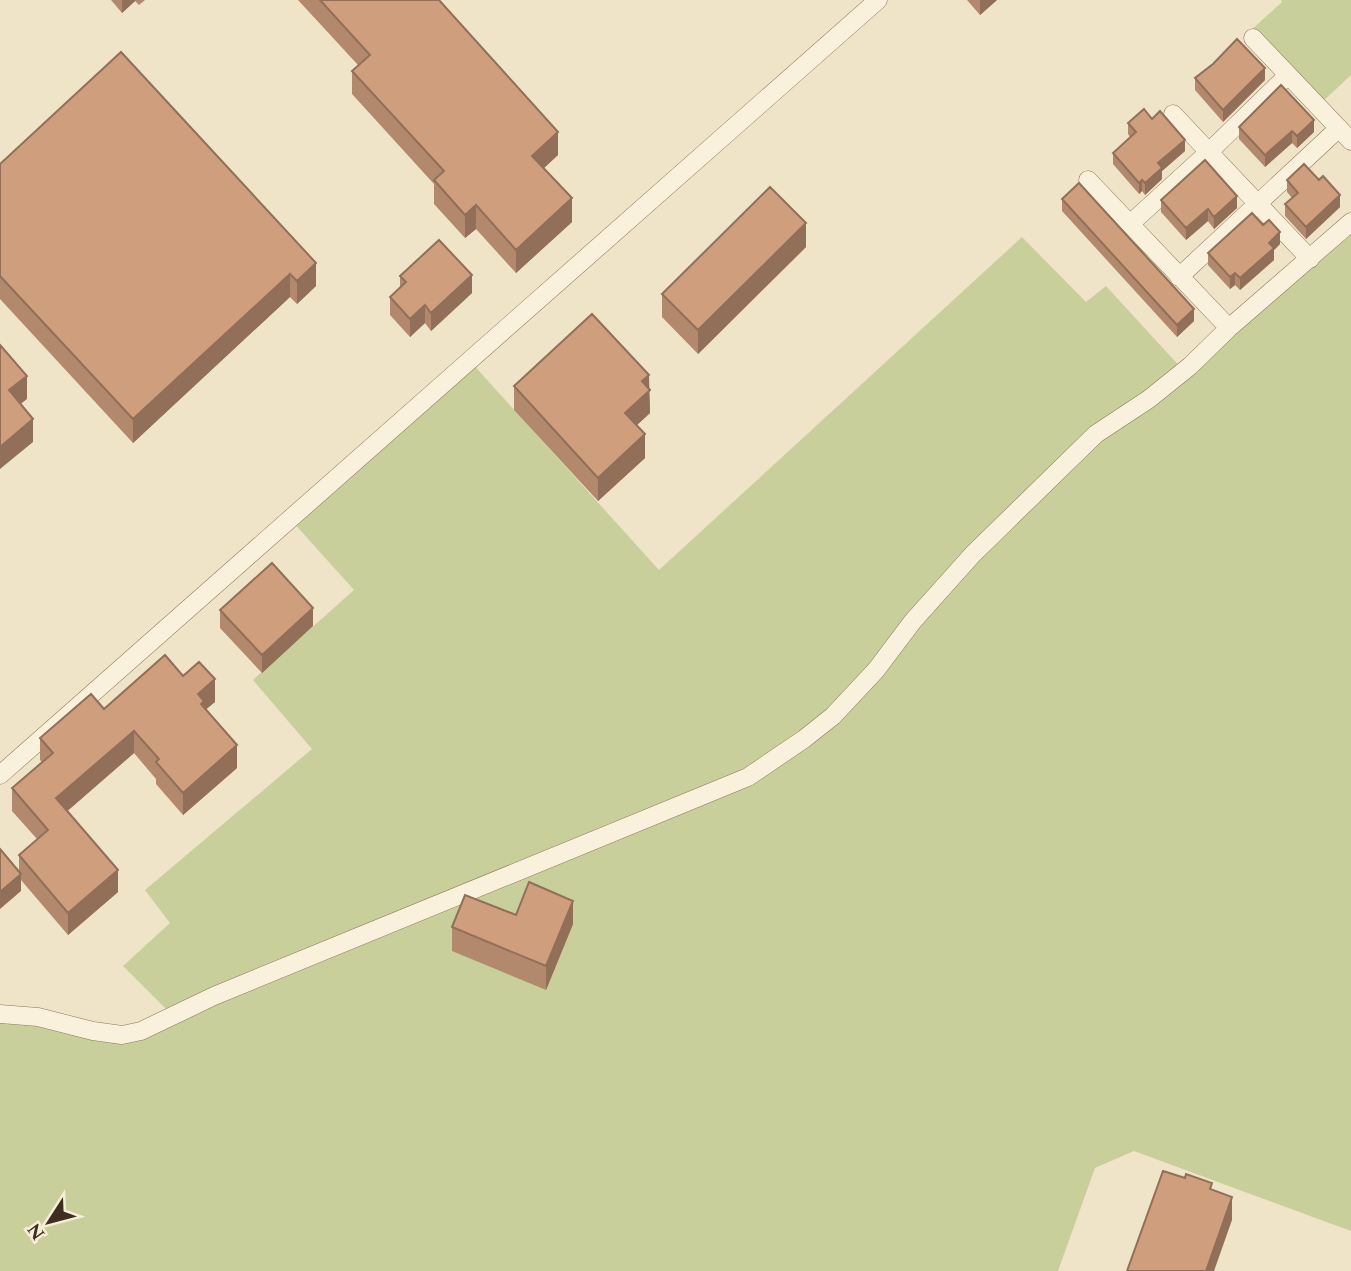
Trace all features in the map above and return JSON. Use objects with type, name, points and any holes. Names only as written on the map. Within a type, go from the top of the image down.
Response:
[{"type":"street","points":[[0,775],[878,0]]},
{"type":"street","points":[[1179,277],[1258,205],[1345,134],[1253,38]]},
{"type":"street","points":[[1130,224],[1288,75]]},
{"type":"street","points":[[1173,114],[1310,259]]},
{"type":"street","points":[[1088,180],[1229,328]]},
{"type":"street","points":[[0,1014],[37,1017],[113,1034],[141,1031],[214,996],[748,777],[833,716],[876,670],[943,587],[1096,434],[1149,399],[1190,366],[1229,328],[1351,222]]},
{"type":"green space","points":[[1281,0],[1351,0],[1351,75],[1318,106],[1248,33],[1282,2]]},
{"type":"green space","points":[[1351,222],[1351,1231],[1134,1151],[1095,1168],[1058,1271],[0,1271],[0,1014],[122,1035],[172,1015],[123,966],[170,923],[145,890],[312,749],[253,680],[354,590],[291,520],[470,361],[659,570],[1022,237],[1086,302],[1106,286],[1184,371]]},
{"type":"building","points":[[320,0],[439,0],[558,132],[532,156],[572,198],[516,250],[476,205],[465,215],[434,180],[444,171],[352,71],[370,55]]},
{"type":"building","points":[[1237,39],[1265,68],[1223,110],[1195,78]]},
{"type":"building","points":[[121,52],[316,263],[297,281],[290,274],[133,419],[0,276],[0,164]]},
{"type":"building","points":[[1281,85],[1314,120],[1297,136],[1292,131],[1265,155],[1239,127]]},
{"type":"building","points":[[1144,109],[1152,119],[1160,111],[1185,140],[1158,163],[1162,168],[1145,183],[1142,180],[1139,183],[1113,153],[1136,132],[1128,123]]},
{"type":"building","points":[[1205,160],[1237,196],[1214,217],[1208,209],[1186,228],[1161,200]]},
{"type":"building","points":[[1304,164],[1319,180],[1323,176],[1340,195],[1306,227],[1285,204],[1298,193],[1287,180]]},
{"type":"building","points":[[1079,183],[1194,309],[1177,325],[1062,199]]},
{"type":"building","points":[[770,187],[806,223],[698,330],[662,294]]},
{"type":"building","points":[[1252,213],[1263,225],[1269,220],[1280,232],[1269,243],[1274,248],[1240,278],[1235,273],[1230,277],[1208,253]]},
{"type":"building","points":[[439,240],[472,275],[431,313],[425,305],[410,319],[390,297],[406,282],[400,276]]},
{"type":"building","points":[[592,314],[649,375],[642,381],[650,390],[625,413],[645,434],[598,478],[514,386]]},
{"type":"building","points":[[0,345],[27,376],[9,390],[33,419],[0,447]]},
{"type":"building","points":[[272,563],[313,608],[262,655],[220,610]]},
{"type":"building","points":[[165,655],[183,676],[199,662],[215,679],[198,694],[204,701],[201,704],[237,745],[183,793],[156,762],[159,759],[134,731],[56,798],[118,870],[68,913],[19,855],[48,830],[12,788],[53,753],[40,738],[91,694],[104,709]]},
{"type":"building","points":[[0,849],[21,874],[0,892]]},
{"type":"building","points":[[529,882],[573,901],[546,966],[452,927],[465,895],[516,915]]},
{"type":"building","points":[[1163,1171],[1185,1178],[1186,1174],[1212,1183],[1210,1189],[1232,1197],[1206,1271],[1127,1271]]}]
